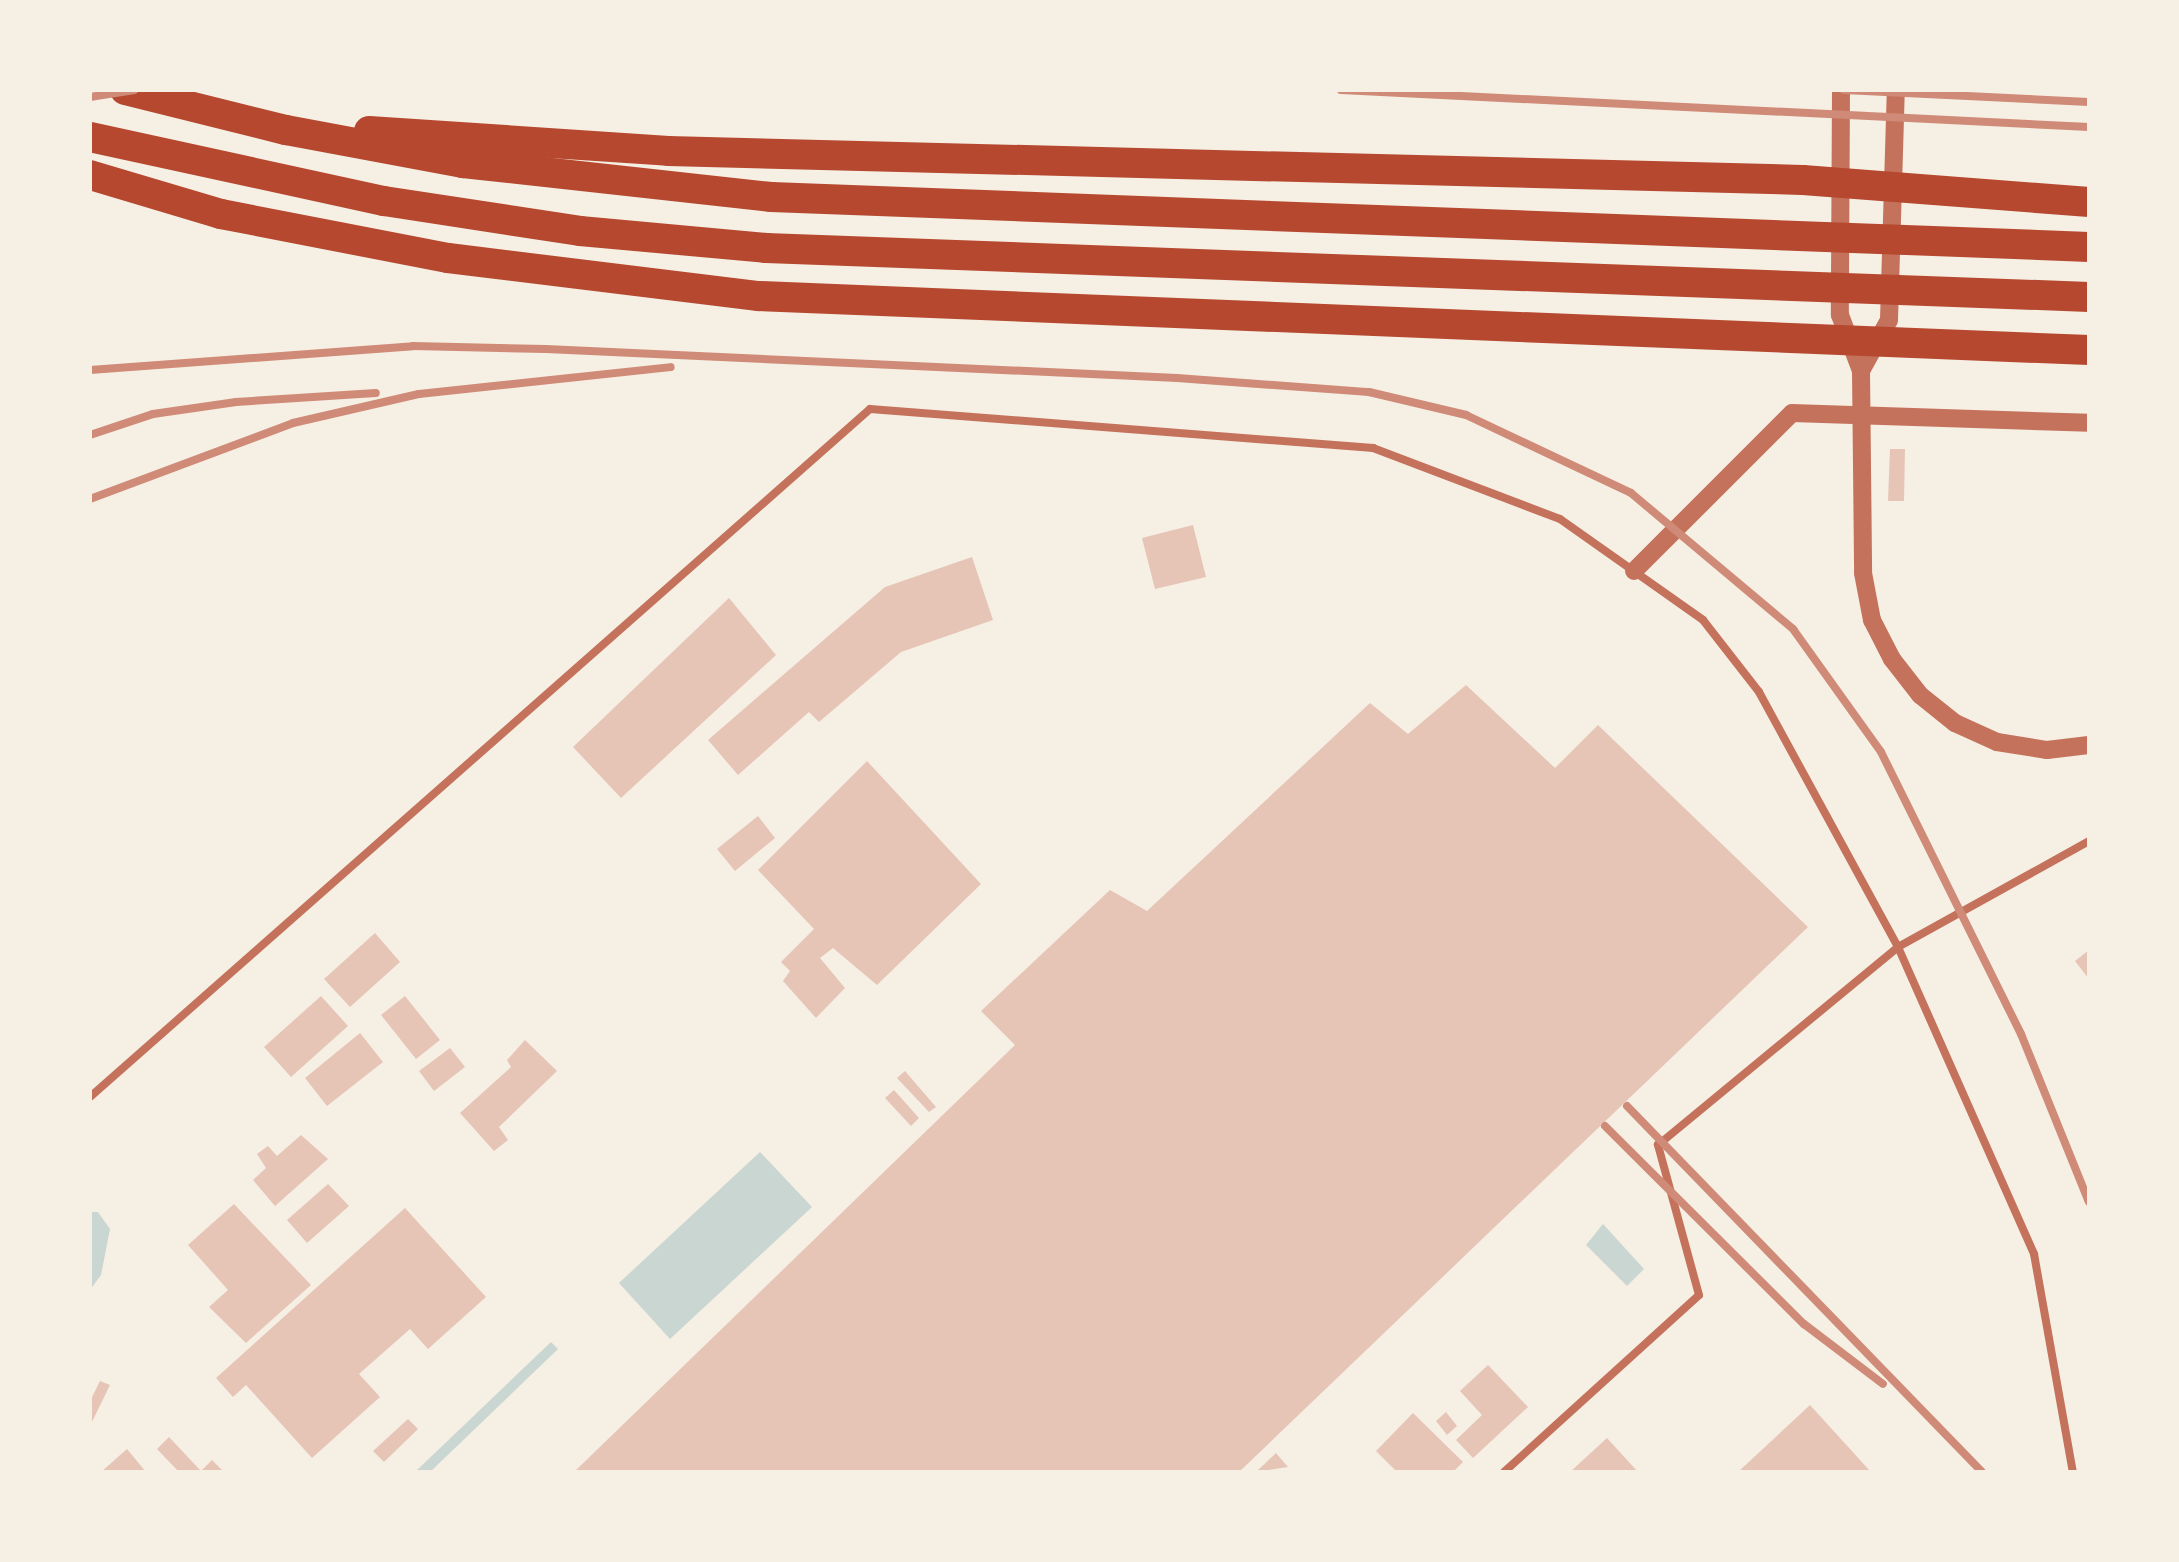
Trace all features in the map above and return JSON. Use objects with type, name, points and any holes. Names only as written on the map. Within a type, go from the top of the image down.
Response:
[{"type":"highway","points":[[125,90],[286,130],[482,165],[772,197],[2089,246]]},
{"type":"highway","points":[[286,130],[449,132],[668,150],[1839,198],[2089,202]]},
{"type":"highway","points":[[90,137],[384,201],[580,231],[766,248],[2089,297]]},
{"type":"highway","points":[[90,175],[221,214],[448,258],[759,296],[1844,328],[2089,350]]},
{"type":"street","points":[[1841,90],[1839,198],[1844,328],[1861,371],[1858,470],[1872,620],[1920,695],[1955,723],[1998,742],[2048,750],[2089,745]]},
{"type":"street","points":[[1861,371],[1885,331],[1896,90]]},
{"type":"street","points":[[1634,571],[1792,414],[2089,422]]},
{"type":"lane","points":[[90,1097],[870,409],[1373,448],[1560,519],[1703,620],[1760,692],[1898,947],[2034,1254],[2073,1472]]},
{"type":"lane","points":[[1504,1472],[1699,1295],[1658,1144],[1898,947],[2089,841]]},
{"type":"shaded area","points":[[760,1152],[812,1207],[670,1339],[619,1283]]},
{"type":"shaded area","points":[[90,1212],[98,1212],[110,1229],[101,1275],[90,1290]]},
{"type":"shaded area","points":[[1603,1224],[1644,1269],[1627,1286],[1586,1245]]},
{"type":"shaded area","points":[[551,1342],[558,1349],[430,1472],[415,1472]]},
{"type":"building","points":[[1890,449],[1905,449],[1904,501],[1888,501]]},
{"type":"building","points":[[1193,525],[1206,577],[1155,589],[1142,538]]},
{"type":"building","points":[[972,557],[993,620],[901,652],[819,722],[809,712],[738,775],[708,740],[885,587]]},
{"type":"building","points":[[729,598],[776,655],[621,798],[573,747]]},
{"type":"building","points":[[1466,685],[1555,768],[1598,725],[1808,927],[1239,1472],[574,1472],[1015,1045],[981,1011],[1110,890],[1147,911],[1370,703],[1408,734]]},
{"type":"building","points":[[867,761],[981,884],[877,985],[833,948],[820,958],[845,988],[816,1018],[783,981],[790,971],[781,962],[814,929],[758,870]]},
{"type":"building","points":[[758,816],[775,838],[735,871],[717,849]]},
{"type":"building","points":[[375,933],[400,962],[350,1007],[324,979]]},
{"type":"building","points":[[2089,950],[2089,979],[2075,961]]},
{"type":"building","points":[[321,996],[348,1026],[291,1077],[264,1047]]},
{"type":"building","points":[[405,996],[440,1040],[416,1059],[381,1015]]},
{"type":"building","points":[[360,1033],[383,1062],[327,1106],[305,1078]]},
{"type":"building","points":[[525,1040],[557,1071],[499,1127],[508,1140],[494,1151],[460,1113],[511,1067],[507,1060]]},
{"type":"building","points":[[450,1048],[465,1067],[434,1091],[419,1071]]},
{"type":"building","points":[[905,1071],[936,1107],[929,1112],[897,1078]]},
{"type":"building","points":[[894,1090],[919,1118],[911,1126],[885,1098]]},
{"type":"building","points":[[301,1135],[328,1159],[275,1206],[253,1180],[266,1168],[257,1154],[268,1146],[277,1156]]},
{"type":"building","points":[[328,1184],[349,1206],[307,1243],[287,1220]]},
{"type":"building","points":[[234,1204],[311,1285],[246,1343],[209,1307],[228,1290],[188,1245]]},
{"type":"building","points":[[405,1208],[486,1297],[428,1349],[410,1329],[359,1374],[380,1397],[312,1458],[246,1385],[233,1397],[216,1378]]},
{"type":"building","points":[[1488,1365],[1528,1407],[1473,1458],[1456,1440],[1482,1415],[1460,1391]]},
{"type":"building","points":[[100,1381],[110,1385],[90,1426],[90,1401]]},
{"type":"building","points":[[1810,1405],[1871,1472],[1738,1472]]},
{"type":"building","points":[[1446,1412],[1457,1426],[1447,1435],[1436,1421]]},
{"type":"building","points":[[1413,1413],[1463,1462],[1453,1472],[1397,1472],[1376,1451]]},
{"type":"building","points":[[408,1419],[418,1429],[384,1462],[373,1451]]},
{"type":"building","points":[[169,1437],[201,1471],[212,1460],[224,1472],[179,1472],[157,1449]]},
{"type":"building","points":[[1607,1438],[1638,1472],[1570,1472]]},
{"type":"building","points":[[127,1449],[146,1472],[101,1472]]},
{"type":"building","points":[[1276,1453],[1288,1467],[1256,1472]]},
{"type":"railway","points":[[90,97],[134,90]]},
{"type":"railway","points":[[1341,90],[2089,127]]},
{"type":"railway","points":[[1844,90],[2089,102]]},
{"type":"railway","points":[[90,370],[413,346],[546,349],[1177,378],[1369,392],[1466,415],[1631,493],[1793,629],[1881,752],[2021,1034],[2089,1202]]},
{"type":"railway","points":[[90,499],[293,423],[419,394],[671,367]]},
{"type":"railway","points":[[90,435],[153,414],[236,402],[376,393]]},
{"type":"railway","points":[[1627,1106],[1982,1472]]},
{"type":"railway","points":[[1605,1126],[1804,1324],[1883,1384]]}]
